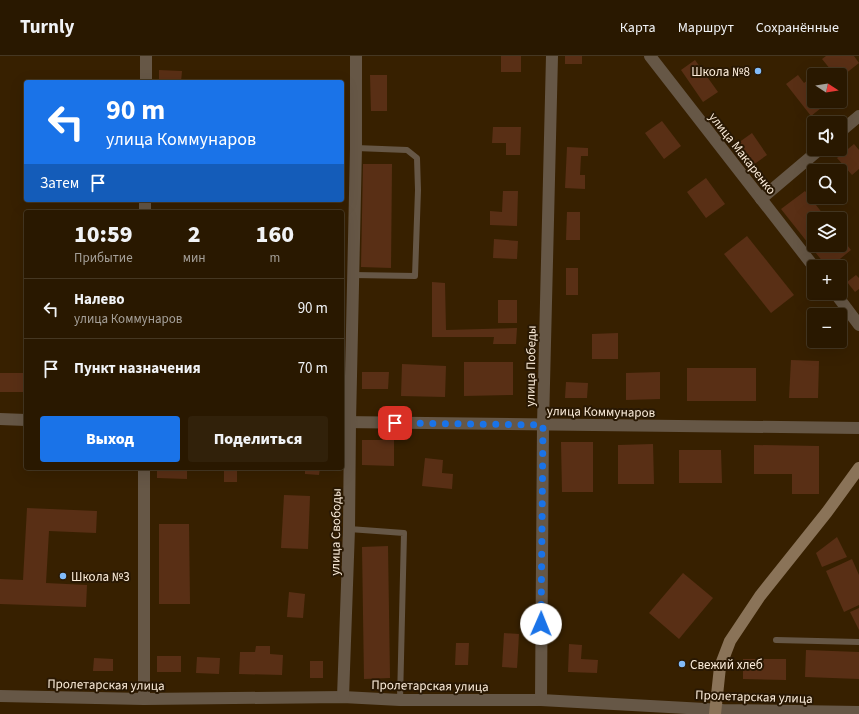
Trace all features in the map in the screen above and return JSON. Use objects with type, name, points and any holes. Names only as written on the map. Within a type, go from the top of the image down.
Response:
[{"type":"main road","points":[[715,712],[720,667],[730,641],[760,596],[827,512],[859,468]]},
{"type":"street","points":[[146,56],[146,80]]},
{"type":"street","name":"улица Свободы","points":[[343,697],[350,528],[346,422],[353,275],[356,148],[356,56]]},
{"type":"street","name":"улица Победы","points":[[541,700],[543,425],[552,56]]},
{"type":"street","name":"улица Макаренко","points":[[650,56],[809,260]]},
{"type":"street","points":[[847,126],[859,116]]},
{"type":"street","points":[[761,199],[812,156]]},
{"type":"street","points":[[840,300],[859,324]]},
{"type":"street","points":[[0,419],[24,420]]},
{"type":"street","name":"улица Коммунаров","points":[[346,422],[859,428]]},
{"type":"street","points":[[144,470],[144,699]]},
{"type":"street","name":"Пролетарская улица","points":[[0,696],[144,699],[343,697],[400,700],[541,700],[715,712],[854,713]]},
{"type":"lane","points":[[353,275],[415,276],[418,190],[417,158],[407,150],[356,148]]},
{"type":"lane","points":[[350,528],[404,533],[400,700]]},
{"type":"lane","points":[[776,640],[859,642]]},
{"type":"building","points":[[501,56],[521,56],[521,72],[501,72]]},
{"type":"building","points":[[565,56],[582,56],[582,64],[565,64]]},
{"type":"building","points":[[826,56],[854,56],[859,63],[847,72],[847,68],[829,68],[822,59]]},
{"type":"building","points":[[695,60],[718,92],[703,102],[681,70]]},
{"type":"building","points":[[159,70],[182,71],[181,80],[159,80]]},
{"type":"building","points":[[370,75],[387,75],[387,111],[371,111]]},
{"type":"building","points":[[798,75],[804,83],[807,81],[807,108],[821,108],[811,116],[786,84]]},
{"type":"building","points":[[662,121],[681,146],[664,159],[645,133]]},
{"type":"building","points":[[493,127],[521,127],[520,155],[506,155],[506,143],[492,143]]},
{"type":"building","points":[[752,133],[767,155],[753,165],[738,143]]},
{"type":"building","points":[[854,144],[859,150],[859,169],[852,175],[847,169],[847,164],[842,164],[837,158],[839,156],[847,156],[847,150]]},
{"type":"building","points":[[567,147],[588,148],[588,156],[581,156],[580,175],[585,175],[585,189],[565,188]]},
{"type":"building","points":[[363,164],[392,164],[391,268],[361,267]]},
{"type":"building","points":[[706,178],[725,204],[706,218],[687,192]]},
{"type":"building","points":[[503,191],[518,191],[517,226],[490,225],[490,211],[502,212]]},
{"type":"building","points":[[805,191],[807,194],[807,204],[815,204],[822,212],[807,212],[807,242],[781,209]]},
{"type":"building","points":[[567,212],[580,212],[580,240],[566,240]]},
{"type":"building","points":[[747,236],[794,295],[771,313],[724,254]]},
{"type":"building","points":[[494,239],[518,241],[517,259],[493,258]]},
{"type":"building","points":[[847,245],[851,250],[839,260],[821,260],[815,252],[847,252]]},
{"type":"building","points":[[566,268],[578,268],[578,295],[566,295]]},
{"type":"building","points":[[856,275],[859,278],[859,289],[855,292],[847,282]]},
{"type":"building","points":[[432,282],[445,283],[446,330],[517,328],[516,344],[493,344],[494,337],[432,337]]},
{"type":"building","points":[[498,300],[517,300],[517,323],[498,323]]},
{"type":"building","points":[[618,333],[618,359],[592,359],[592,334]]},
{"type":"building","points":[[791,360],[819,361],[818,398],[789,398]]},
{"type":"building","points":[[464,362],[513,362],[513,395],[464,396]]},
{"type":"building","points":[[402,364],[446,366],[445,397],[401,396]]},
{"type":"building","points":[[687,368],[756,368],[756,401],[687,401]]},
{"type":"building","points":[[362,372],[389,372],[388,389],[362,389]]},
{"type":"building","points":[[660,372],[660,399],[626,400],[626,373]]},
{"type":"building","points":[[0,373],[24,373],[24,392],[0,392]]},
{"type":"building","points":[[566,382],[588,383],[587,398],[565,398]]},
{"type":"building","points":[[362,440],[394,440],[394,466],[362,465]]},
{"type":"building","points":[[561,442],[593,442],[593,492],[562,492]]},
{"type":"building","points":[[653,444],[654,484],[618,484],[618,445]]},
{"type":"building","points":[[754,445],[819,446],[819,494],[792,494],[792,474],[754,474]]},
{"type":"building","points":[[679,450],[721,450],[722,483],[679,483]]},
{"type":"building","points":[[425,458],[443,460],[442,473],[453,474],[452,489],[422,486]]},
{"type":"building","points":[[157,470],[187,470],[187,479],[157,478]]},
{"type":"building","points":[[224,470],[237,470],[237,482],[224,482]]},
{"type":"building","points":[[305,470],[320,470],[319,475],[305,474]]},
{"type":"building","points":[[284,495],[310,496],[308,549],[281,548]]},
{"type":"building","points":[[27,508],[97,511],[96,533],[49,531],[46,583],[87,585],[86,607],[0,604],[0,579],[23,580]]},
{"type":"building","points":[[159,524],[189,524],[190,604],[159,604]]},
{"type":"building","points":[[837,537],[847,557],[822,567],[816,553]]},
{"type":"building","points":[[388,546],[390,678],[364,679],[362,547]]},
{"type":"building","points":[[852,559],[859,575],[859,605],[844,612],[826,571]]},
{"type":"building","points":[[683,573],[713,598],[679,639],[649,613]]},
{"type":"building","points":[[289,592],[305,594],[303,618],[287,617]]},
{"type":"building","points":[[859,608],[859,630],[850,612]]},
{"type":"building","points":[[504,633],[519,634],[517,668],[502,667]]},
{"type":"building","points":[[456,643],[469,643],[468,665],[455,665]]},
{"type":"building","points":[[569,644],[582,645],[581,659],[598,660],[597,673],[568,672]]},
{"type":"building","points":[[256,646],[270,646],[270,654],[283,655],[282,675],[239,674],[240,652],[255,652]]},
{"type":"building","points":[[806,650],[859,652],[859,679],[805,677]]},
{"type":"building","points":[[157,656],[181,656],[181,672],[157,672]]},
{"type":"building","points":[[197,657],[220,658],[219,674],[196,673]]},
{"type":"building","points":[[94,658],[113,659],[113,671],[93,671]]},
{"type":"building","points":[[743,659],[786,659],[786,680],[743,679]]},
{"type":"building","points":[[310,661],[323,661],[323,678],[310,678]]},
{"type":"place","name":"Школа №8","points":[[758,71]]},
{"type":"place","name":"Школа №3","points":[[63,576]]},
{"type":"place","name":"Свежий хлеб","points":[[682,664]]},
{"type":"route","points":[[395,423],[543,425],[541,624]]}]
